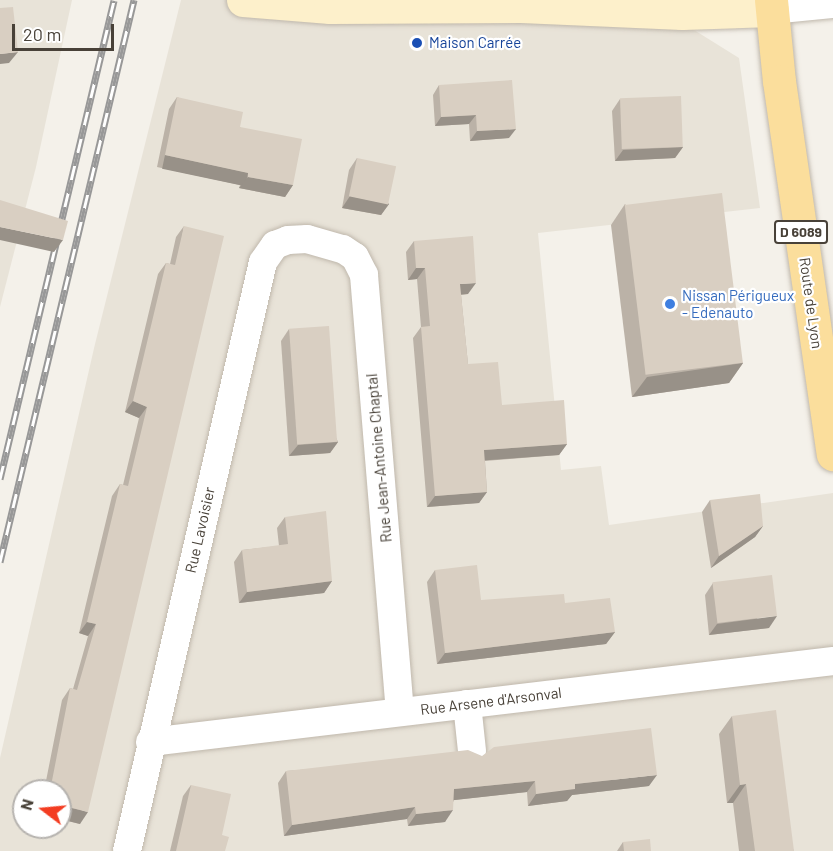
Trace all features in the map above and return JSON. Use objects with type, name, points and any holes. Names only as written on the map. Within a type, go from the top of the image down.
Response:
[{"type":"main road","points":[[243,0],[341,7],[521,6],[682,13],[770,3]]},
{"type":"main road","points":[[521,6],[580,0]]},
{"type":"main road","name":"Route de Lyon","points":[[770,3],[833,454]]},
{"type":"street","points":[[770,3],[833,4]]},
{"type":"street","name":"Rue Jean-Antoine Chaptal","points":[[307,239],[343,249],[355,258],[364,275],[400,712]]},
{"type":"street","name":"Rue Lavoisier","points":[[127,851],[150,741],[263,262],[274,245],[307,239]]},
{"type":"street","name":"Rue Arsene d'Arsonval","points":[[150,741],[833,661]]},
{"type":"street","points":[[467,704],[472,751]]},
{"type":"shaded area","points":[[0,0],[72,0],[36,167],[0,307]]},
{"type":"shaded area","points":[[181,0],[646,0],[739,58],[760,208],[538,233],[561,470],[601,466],[609,525],[833,493],[833,851],[0,851],[0,758],[95,344]]},
{"type":"building","points":[[13,7],[18,52],[0,54],[0,8]]},
{"type":"building","points":[[512,80],[516,129],[477,131],[476,115],[441,117],[439,85]]},
{"type":"building","points":[[681,96],[683,147],[622,149],[620,98]]},
{"type":"building","points":[[177,97],[243,112],[240,127],[302,139],[293,185],[248,177],[248,173],[165,155]]},
{"type":"building","points":[[357,158],[396,166],[388,204],[349,196]]},
{"type":"building","name":"Nissan Périgueux - Edenauto","points":[[722,193],[743,363],[646,375],[625,205]]},
{"type":"building","points":[[0,200],[68,221],[63,240],[0,227]]},
{"type":"building","points":[[184,226],[224,236],[88,812],[72,808],[72,779],[52,779],[70,688],[77,690],[96,624],[87,622],[120,484],[128,486],[147,407],[133,401],[166,263],[175,265]]},
{"type":"building","points":[[473,236],[476,283],[460,284],[468,364],[498,362],[502,405],[564,400],[567,444],[484,450],[487,492],[435,496],[421,327],[430,326],[425,268],[416,268],[414,241]]},
{"type":"building","points":[[329,326],[337,442],[297,445],[289,329]]},
{"type":"building","points":[[760,494],[763,526],[719,556],[710,500]]},
{"type":"building","points":[[326,511],[332,581],[247,592],[242,550],[288,544],[285,517]]},
{"type":"building","points":[[477,565],[481,600],[564,594],[565,603],[610,598],[615,632],[445,653],[435,570]]},
{"type":"building","points":[[772,575],[777,616],[717,623],[712,582]]},
{"type":"building","points":[[776,710],[794,851],[755,851],[746,784],[740,785],[732,716]]},
{"type":"building","points":[[651,728],[657,775],[575,784],[575,789],[536,794],[535,781],[454,789],[453,810],[416,814],[415,807],[292,825],[286,771],[468,750],[482,756],[494,747]]},
{"type":"building","points":[[191,785],[231,794],[222,835],[229,837],[225,851],[176,851]]},
{"type":"building","points":[[650,839],[651,851],[624,851],[623,842]]},
{"type":"railway","points":[[0,479],[114,0]]},
{"type":"railway","points":[[0,562],[134,0]]},
{"type":"place","name":"Maison Carrée","points":[[417,43]]},
{"type":"place","name":"Nissan Périgueux - Edenauto","points":[[670,304]]}]
